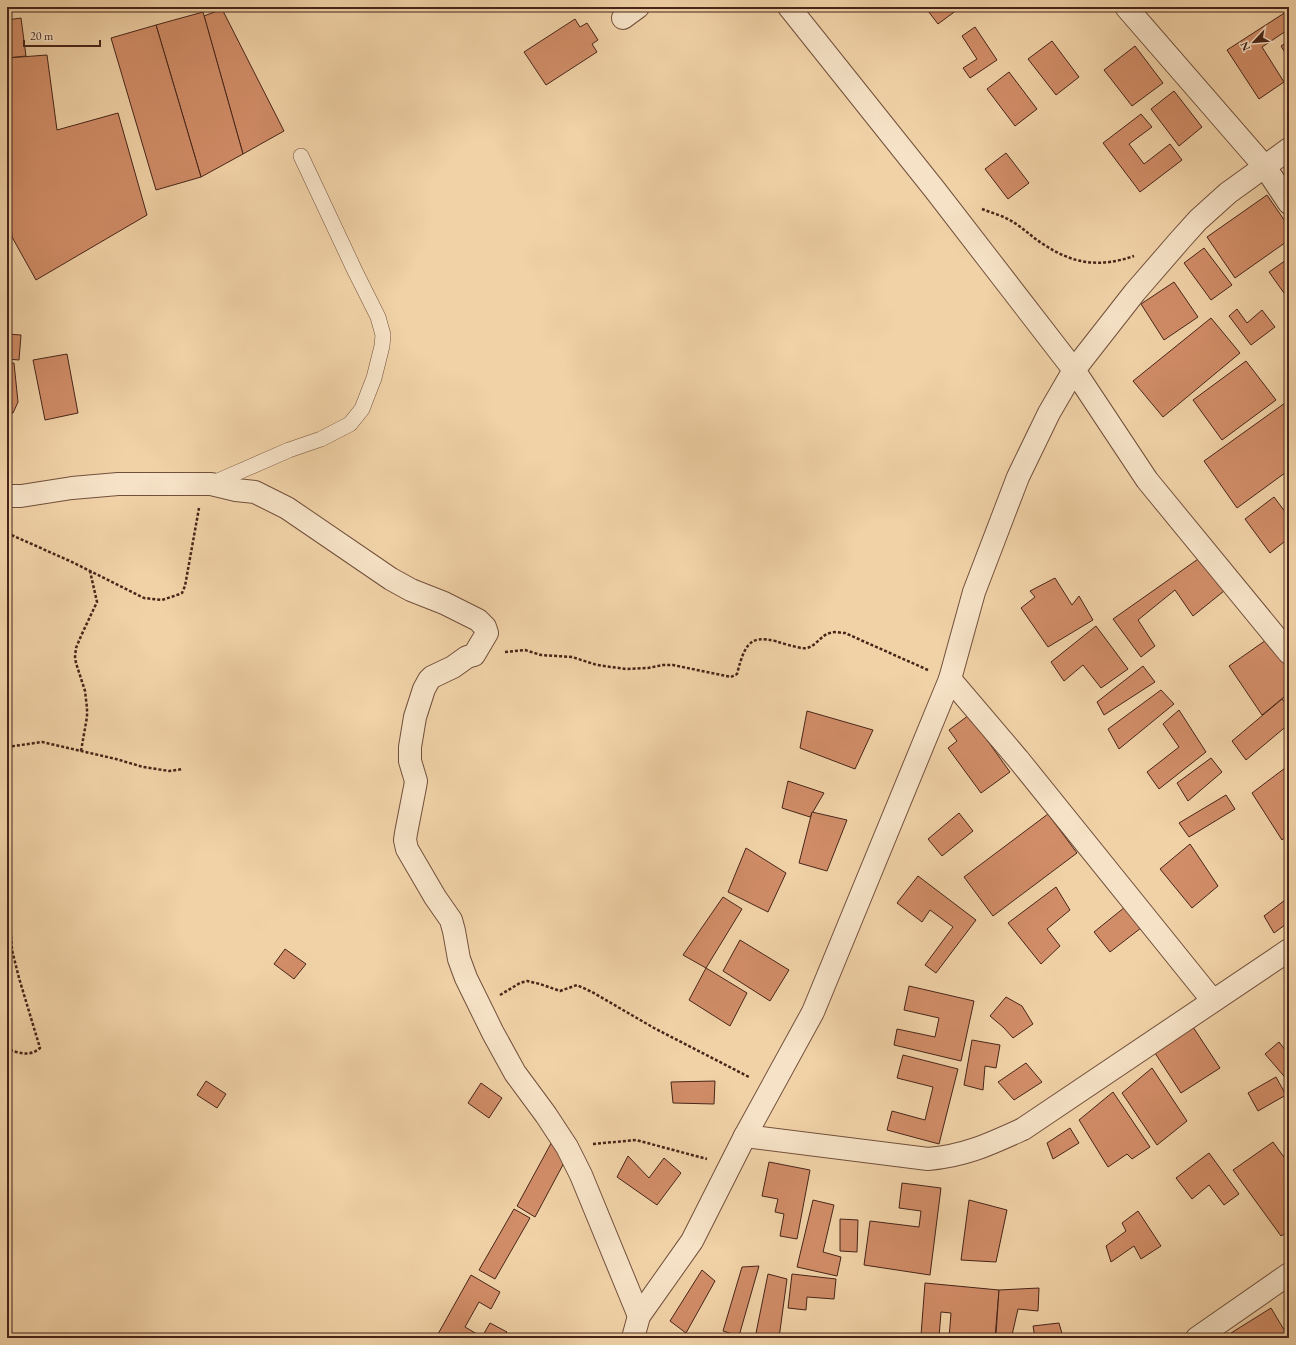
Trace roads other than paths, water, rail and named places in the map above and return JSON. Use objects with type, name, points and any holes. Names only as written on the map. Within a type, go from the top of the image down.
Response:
[{"type":"street","points":[[789,7],[935,190],[1074,370],[1147,480],[1289,653]]},
{"type":"street","points":[[1126,7],[1265,167],[1289,203]]},
{"type":"street","points":[[633,1338],[639,1316],[692,1241],[745,1136],[812,1012],[950,679],[974,592],[1018,477],[1049,413],[1074,370],[1135,292],[1198,220],[1228,193],[1289,149]]},
{"type":"street","points":[[7,496],[21,496],[72,488],[118,484],[211,484],[236,490],[255,492],[287,508],[411,590],[444,603],[478,620],[485,627],[487,633],[474,655],[467,657],[453,667],[432,677],[422,694],[415,717],[410,747],[410,761],[416,781],[405,840],[407,850],[435,898],[451,920],[459,959],[466,978],[515,1074],[546,1115],[567,1147],[581,1175],[639,1316]]},
{"type":"street","points":[[950,679],[1018,759],[1213,1001]]},
{"type":"street","points":[[745,1136],[928,1159],[945,1158],[964,1154],[1023,1129],[1289,950]]},
{"type":"street","points":[[1197,1338],[1289,1274]]},
{"type":"lane","points":[[211,484],[290,450],[321,439],[350,424],[362,409],[374,378],[382,346],[383,334],[378,316],[355,271],[301,156]]}]
